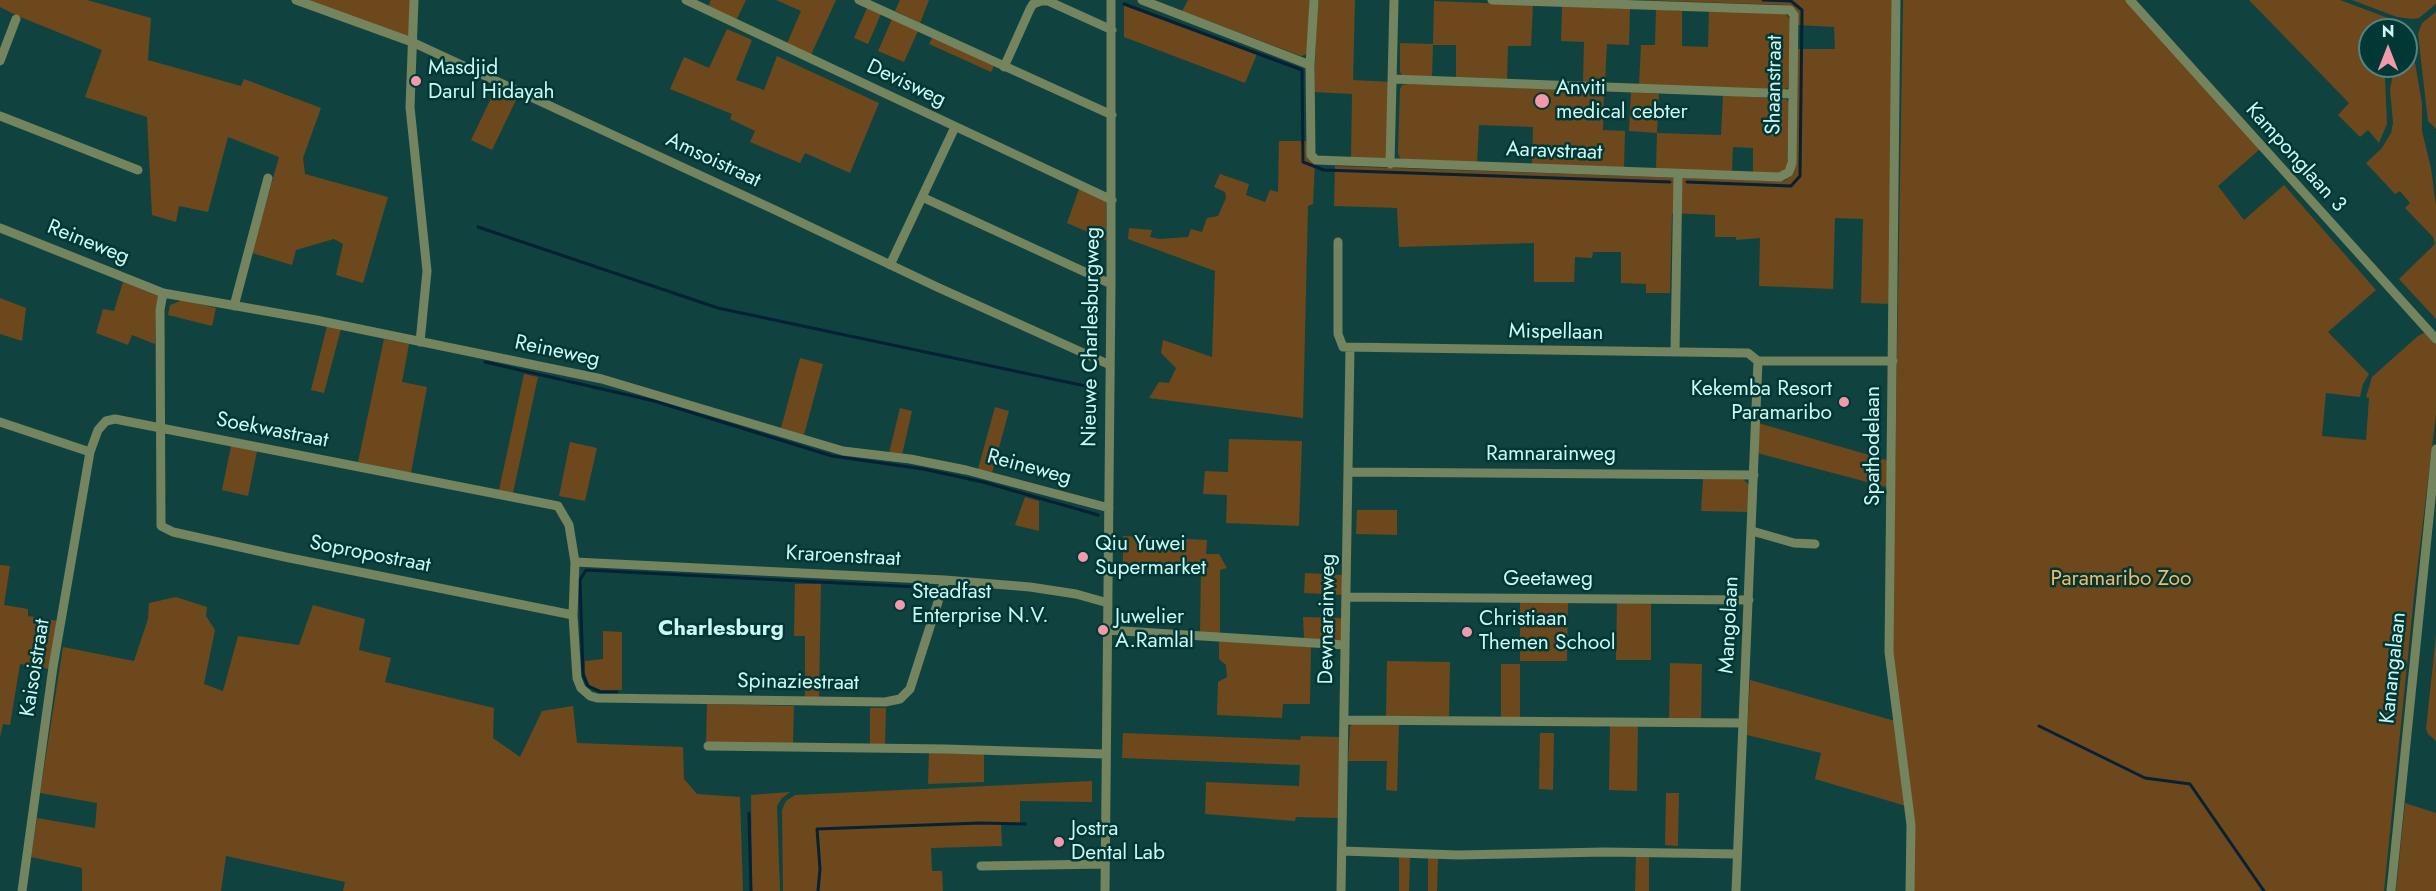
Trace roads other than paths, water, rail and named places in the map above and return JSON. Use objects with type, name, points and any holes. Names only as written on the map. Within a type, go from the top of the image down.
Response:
[{"type":"street","name":"Amsoistraat","points":[[296,0],[412,42],[890,265],[1110,364]]},
{"type":"street","points":[[414,0],[410,107],[427,271],[420,342]]},
{"type":"street","name":"Devisweg","points":[[686,0],[1112,200]]},
{"type":"street","points":[[859,0],[1112,115]]},
{"type":"street","name":"Nieuwe Charlesburgweg","points":[[1105,891],[1112,200],[1111,0]]},
{"type":"street","points":[[1142,0],[1310,65],[1314,0]]},
{"type":"street","points":[[1390,164],[1394,0]]},
{"type":"street","name":"Shaanstraat","points":[[1492,0],[1790,10],[1794,15],[1792,163],[1789,172]]},
{"type":"street","name":"Spathodelaan","points":[[1896,0],[1889,652],[1911,825],[1910,891]]},
{"type":"street","name":"Kamponglaan 3","points":[[2130,0],[2436,339]]},
{"type":"street","points":[[1004,67],[1029,9],[1033,4],[1041,1],[1048,1],[1112,30]]},
{"type":"street","points":[[0,61],[16,19]]},
{"type":"street","name":"Aaravstraat","points":[[1310,65],[1311,155],[1316,160],[1780,177],[1789,172]]},
{"type":"street","points":[[1392,79],[1793,94]]},
{"type":"street","points":[[0,116],[138,170]]},
{"type":"street","points":[[890,265],[955,127]]},
{"type":"street","points":[[1675,352],[1678,174]]},
{"type":"street","points":[[234,306],[268,178]]},
{"type":"street","points":[[922,196],[1111,284]]},
{"type":"street","name":"Reineweg","points":[[0,228],[163,293],[602,379],[843,451],[910,459],[955,468],[1109,508]]},
{"type":"street","points":[[1338,242],[1338,334],[1343,347],[1350,348]]},
{"type":"street","points":[[160,428],[160,310],[163,293]]},
{"type":"street","name":"Mispellaan","points":[[1350,348],[1675,352],[1748,354],[1758,361],[1893,362]]},
{"type":"street","name":"Dewnarainweg","points":[[1341,891],[1350,348]]},
{"type":"street","name":"Mangolaan","points":[[1736,891],[1758,361]]},
{"type":"street","name":"Soekwastraat","points":[[90,452],[98,430],[106,421],[115,420],[558,506],[569,525],[575,562]]},
{"type":"street","points":[[0,422],[90,452]]},
{"type":"street","name":"Sopropostraat","points":[[160,428],[161,526],[173,532],[573,615]]},
{"type":"street","name":"Kanangalaan","points":[[2391,891],[2436,449]]},
{"type":"street","name":"Kaisoistraat","points":[[22,891],[53,667],[90,452]]},
{"type":"street","name":"Ramnarainweg","points":[[1348,472],[1754,475]]},
{"type":"street","points":[[1752,531],[1794,543],[1815,543]]},
{"type":"street","points":[[573,615],[575,562]]},
{"type":"street","name":"Kraroenstraat","points":[[575,562],[945,580],[1037,588],[1076,594],[1108,603]]},
{"type":"street","name":"Spinaziestraat","points":[[573,615],[577,678],[581,688],[590,696],[609,699],[893,701],[905,696],[910,689],[945,580]]},
{"type":"street","name":"Geetaweg","points":[[1346,597],[1749,600]]},
{"type":"street","points":[[1107,630],[1345,645]]},
{"type":"street","points":[[1345,720],[1743,723]]},
{"type":"street","points":[[708,746],[1106,754]]},
{"type":"street","points":[[1342,851],[1458,855],[1605,852],[1737,854]]},
{"type":"street","points":[[981,866],[1105,864]]},
{"type":"waterway","points":[[1687,182],[1791,186],[1800,176],[1802,10],[1791,1],[1763,0]]},
{"type":"waterway","points":[[1124,4],[1302,70],[1303,162],[1324,170],[1670,182]]},
{"type":"waterway","points":[[478,227],[718,308],[1095,388]]},
{"type":"waterway","points":[[485,362],[654,401],[832,456],[923,469],[983,482],[1098,515]]},
{"type":"waterway","points":[[617,692],[601,692],[588,686],[583,675],[580,580],[586,570],[917,587]]},
{"type":"waterway","points":[[2039,726],[2145,778],[2190,784],[2264,891]]},
{"type":"waterway","points":[[749,813],[751,891]]},
{"type":"waterway","points":[[818,891],[820,869],[817,829],[980,823],[1025,824]]},
{"type":"place","name":"Masdjid Darul Hidayah","points":[[416,81]]},
{"type":"place","name":"Anviti medical cebter","points":[[1542,101]]},
{"type":"place","name":"Kekemba Resort Paramaribo","points":[[1844,402]]},
{"type":"place","name":"Qiu Yuwei Supermarket","points":[[1083,557]]},
{"type":"place","name":"Steadfast Enterprise N.V.","points":[[900,605]]},
{"type":"place","name":"Juwelier A.Ramlal","points":[[1103,630]]},
{"type":"place","name":"Christiaan Themen School","points":[[1467,632]]},
{"type":"place","name":"Jostra Dental Lab","points":[[1059,842]]},
{"type":"district","name":"Charlesburg","points":[[721,630]]},
{"type":"park label","name":"Paramaribo Zoo","points":[[2121,580]]}]
